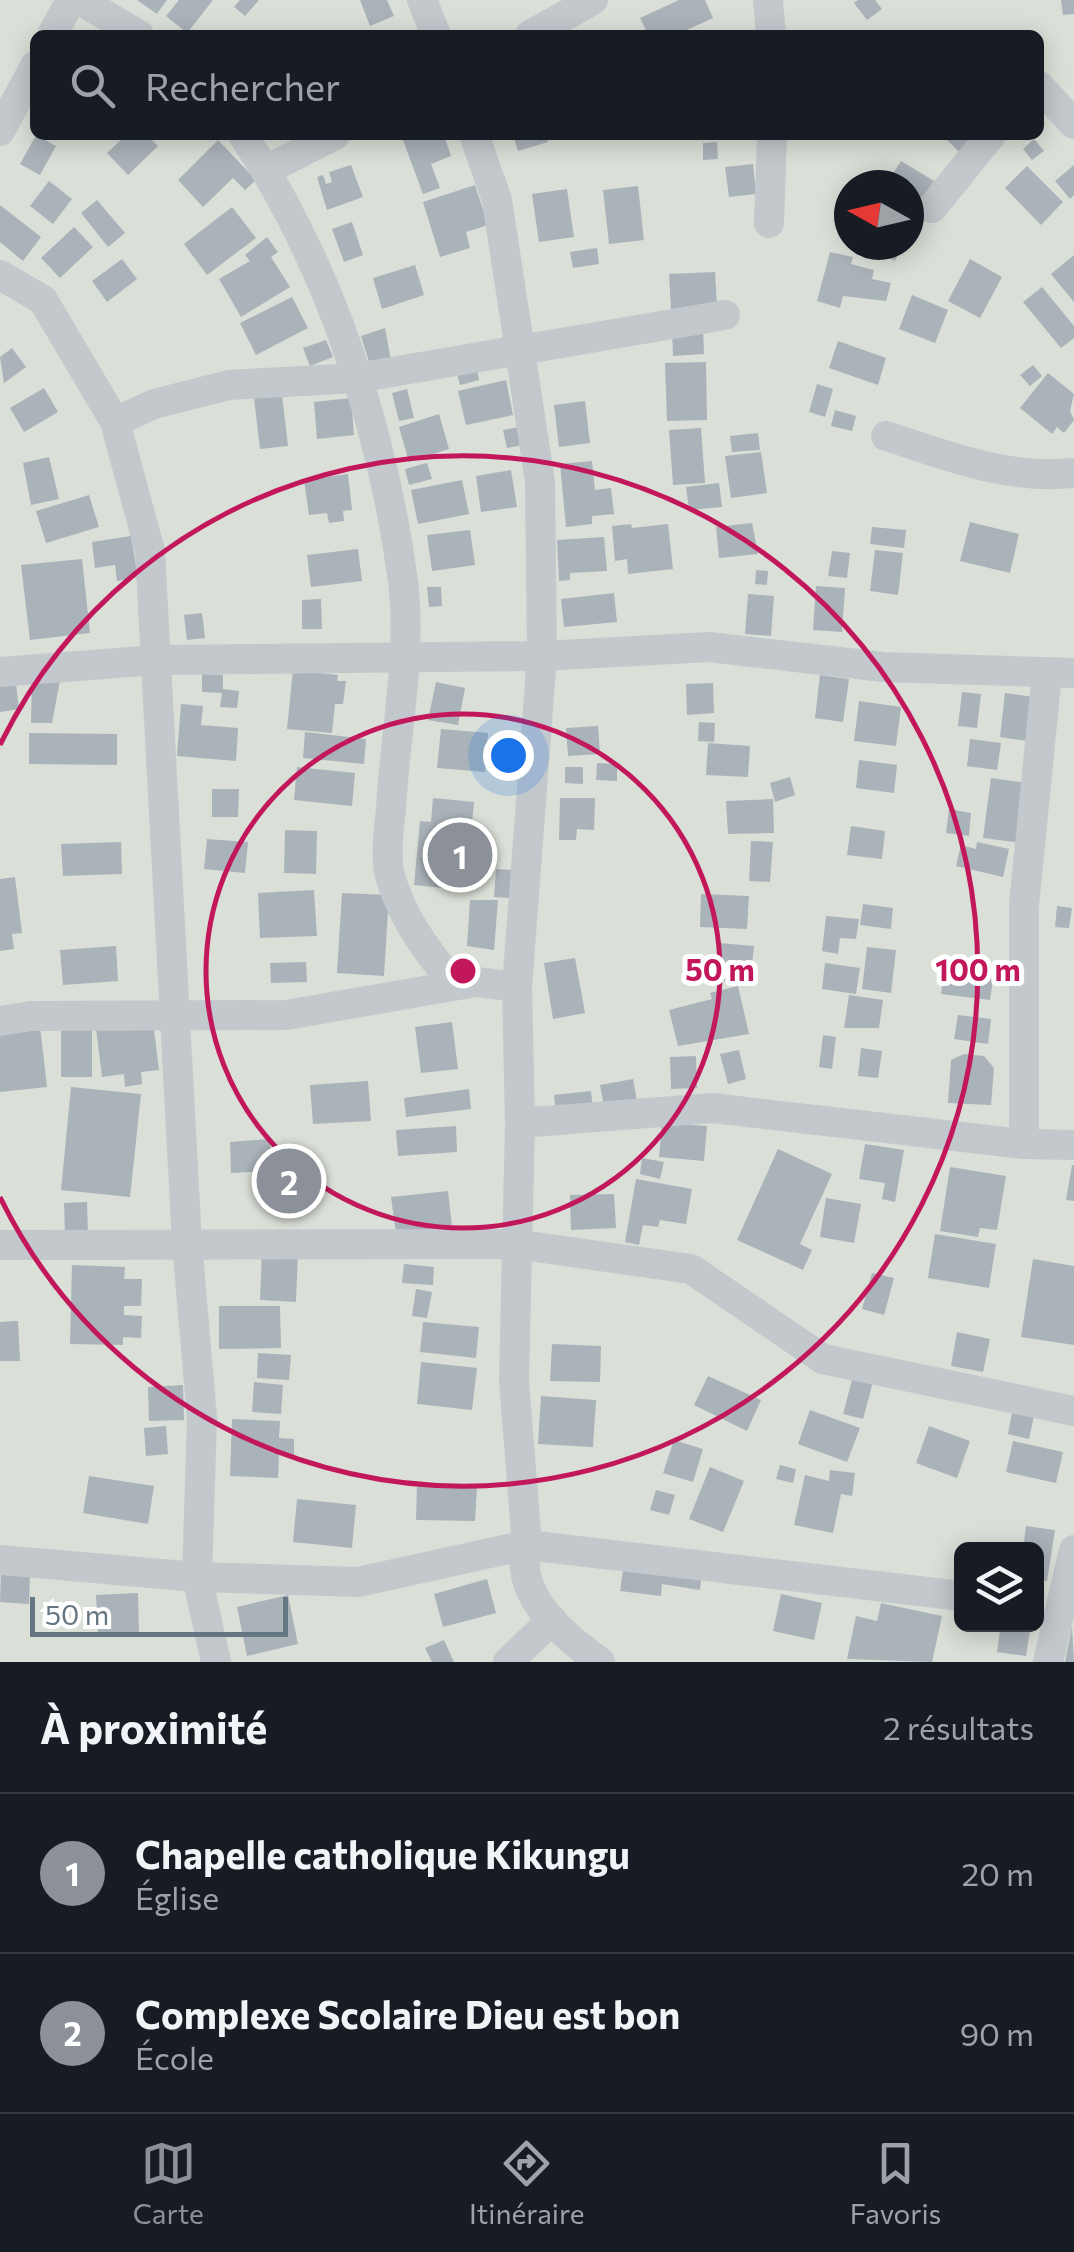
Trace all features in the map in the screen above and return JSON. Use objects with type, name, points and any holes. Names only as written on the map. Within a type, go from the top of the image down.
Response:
[{"type":"street","points":[[55,30],[71,0]]},
{"type":"street","points":[[80,0],[131,30]]},
{"type":"street","points":[[422,0],[434,30]]},
{"type":"street","points":[[539,30],[593,0]]},
{"type":"street","points":[[768,0],[771,30]]},
{"type":"street","points":[[0,131],[30,75]]},
{"type":"street","points":[[1044,91],[1074,124]]},
{"type":"street","points":[[246,140],[304,243],[357,378],[390,505],[403,585],[404,659],[394,758],[389,872],[412,928],[456,985]]},
{"type":"street","points":[[266,170],[326,140]]},
{"type":"street","points":[[476,140],[497,200],[540,482],[542,656],[516,986],[520,1123],[514,1382],[526,1545],[523,1559],[533,1598],[569,1640],[600,1662]]},
{"type":"street","points":[[769,223],[772,140]]},
{"type":"street","points":[[932,208],[987,140]]},
{"type":"street","points":[[0,275],[43,300],[116,422],[150,551],[173,1013],[202,1418],[197,1578],[216,1662]]},
{"type":"street","points":[[116,422],[154,404],[229,385],[357,378],[725,314]]},
{"type":"street","points":[[886,436],[996,471],[1045,476],[1074,472]]},
{"type":"street","points":[[0,672],[156,660],[542,656],[709,647],[883,666],[1061,673],[1024,904],[1024,1144]]},
{"type":"street","points":[[0,1021],[32,1016],[173,1013],[286,1015],[456,985],[516,986]]},
{"type":"street","points":[[520,1123],[712,1108],[807,1115],[1024,1144],[1074,1145]]},
{"type":"street","points":[[0,1245],[516,1244],[690,1269],[823,1360],[1074,1411]]},
{"type":"street","points":[[0,1560],[197,1578],[358,1582],[526,1545],[954,1595]]},
{"type":"street","points":[[1048,1662],[1057,1607],[1074,1550]]},
{"type":"street","points":[[508,1662],[552,1620]]},
{"type":"shaded area","points":[[0,0],[1074,0],[1074,1662],[0,1662]]},
{"type":"building","points":[[137,0],[167,0],[157,14]]},
{"type":"building","points":[[179,0],[213,0],[189,30],[183,30],[166,16]]},
{"type":"building","points":[[240,0],[259,0],[245,16],[234,7]]},
{"type":"building","points":[[360,0],[387,0],[394,16],[370,26]]},
{"type":"building","points":[[679,0],[705,0],[713,18],[687,30],[646,30],[640,18]]},
{"type":"building","points":[[875,0],[882,9],[867,20],[854,3]]},
{"type":"building","points":[[1061,0],[1074,0],[1074,14],[1063,15]]},
{"type":"building","points":[[33,140],[45,140],[56,146],[40,175],[20,164]]},
{"type":"building","points":[[121,140],[152,140],[158,146],[128,175],[107,153]]},
{"type":"building","points":[[218,140],[256,180],[245,190],[233,178],[203,207],[178,180]]},
{"type":"building","points":[[403,140],[446,140],[451,156],[431,164],[440,188],[423,194]]},
{"type":"building","points":[[515,140],[547,140],[548,142],[518,151]]},
{"type":"building","points":[[947,140],[971,140],[961,154]]},
{"type":"building","points":[[1035,140],[1044,151],[1032,160],[1023,149]]},
{"type":"building","points":[[717,142],[718,159],[703,160],[703,143]]},
{"type":"building","points":[[901,161],[916,170],[895,170]]},
{"type":"building","points":[[753,164],[756,194],[729,197],[725,167]]},
{"type":"building","points":[[351,165],[363,197],[327,210],[317,177],[323,175],[326,184],[332,182],[329,172]]},
{"type":"building","points":[[1074,165],[1074,195],[1070,199],[1055,181]]},
{"type":"building","points":[[1027,166],[1063,202],[1041,225],[1005,188]]},
{"type":"building","points":[[924,175],[934,181],[924,197]]},
{"type":"building","points":[[49,181],[72,199],[53,224],[30,206]]},
{"type":"building","points":[[475,185],[488,225],[466,232],[470,248],[440,257],[423,202]]},
{"type":"building","points":[[638,186],[644,240],[609,244],[603,190]]},
{"type":"building","points":[[567,189],[574,237],[539,242],[532,194]]},
{"type":"building","points":[[97,200],[125,233],[108,247],[81,213]]},
{"type":"building","points":[[0,205],[41,237],[23,261],[0,242]]},
{"type":"building","points":[[232,207],[256,238],[207,275],[184,244]]},
{"type":"building","points":[[352,222],[363,255],[344,262],[332,229]]},
{"type":"building","points":[[74,227],[93,247],[60,278],[41,258]]},
{"type":"building","points":[[267,237],[278,252],[271,257],[290,287],[241,317],[219,279],[250,261],[245,255]]},
{"type":"building","points":[[597,248],[599,264],[573,268],[570,252]]},
{"type":"building","points":[[830,252],[834,253],[834,260],[852,260],[851,264],[874,270],[872,279],[891,283],[886,301],[843,296],[840,308],[817,301]]},
{"type":"building","points":[[1074,255],[1074,302],[1051,274]]},
{"type":"building","points":[[122,259],[137,279],[107,302],[92,281]]},
{"type":"building","points":[[970,259],[1002,277],[980,318],[948,301]]},
{"type":"building","points":[[415,265],[424,295],[382,309],[373,278]]},
{"type":"building","points":[[715,272],[717,307],[671,309],[669,274]]},
{"type":"building","points":[[1042,287],[1074,326],[1074,338],[1061,348],[1023,302]]},
{"type":"building","points":[[912,295],[948,310],[935,343],[899,329]]},
{"type":"building","points":[[292,297],[308,328],[256,355],[240,323]]},
{"type":"building","points":[[385,328],[391,361],[371,368],[361,336]]},
{"type":"building","points":[[703,329],[704,354],[673,356],[672,330]]},
{"type":"building","points":[[326,340],[333,357],[310,366],[303,348]]},
{"type":"building","points":[[838,341],[886,358],[878,385],[829,368]]},
{"type":"building","points":[[12,348],[26,367],[4,383],[0,357]]},
{"type":"building","points":[[706,362],[707,420],[667,421],[665,363]]},
{"type":"building","points":[[476,365],[479,380],[460,385],[456,371]]},
{"type":"building","points":[[1033,365],[1042,376],[1030,386],[1020,375]]},
{"type":"building","points":[[1048,373],[1074,394],[1070,411],[1074,420],[1064,433],[1057,427],[1052,434],[1020,408]]},
{"type":"building","points":[[506,380],[513,415],[466,425],[458,391]]},
{"type":"building","points":[[817,384],[833,389],[825,417],[809,412]]},
{"type":"building","points":[[44,388],[58,412],[24,432],[10,408]]},
{"type":"building","points":[[407,389],[414,418],[399,421],[392,393]]},
{"type":"building","points":[[282,395],[288,446],[260,449],[254,398]]},
{"type":"building","points":[[351,398],[354,435],[317,439],[314,402]]},
{"type":"building","points":[[585,401],[590,443],[559,447],[554,405]]},
{"type":"building","points":[[835,410],[856,416],[852,431],[831,426]]},
{"type":"building","points":[[439,414],[449,449],[409,462],[399,427]]},
{"type":"building","points":[[519,427],[523,445],[507,448],[503,430]]},
{"type":"building","points":[[701,428],[705,483],[673,485],[669,430]]},
{"type":"building","points":[[758,433],[760,450],[732,452],[730,436]]},
{"type":"building","points":[[761,452],[767,493],[731,498],[725,456]]},
{"type":"building","points":[[49,457],[59,499],[31,505],[23,463]]},
{"type":"building","points":[[592,461],[595,490],[611,488],[614,514],[592,516],[592,524],[566,527],[560,464]]},
{"type":"building","points":[[427,463],[432,479],[409,485],[405,469]]},
{"type":"building","points":[[511,470],[517,507],[481,512],[476,476]]},
{"type":"building","points":[[348,474],[352,510],[343,511],[344,521],[329,523],[327,513],[309,515],[304,480]]},
{"type":"building","points":[[462,480],[469,514],[418,524],[411,490]]},
{"type":"building","points":[[719,483],[722,507],[689,510],[686,487]]},
{"type":"building","points":[[89,495],[99,527],[46,543],[36,511]]},
{"type":"building","points":[[970,522],[1019,534],[1010,573],[960,561]]},
{"type":"building","points":[[752,523],[758,554],[719,558],[716,527]]},
{"type":"building","points":[[631,524],[632,528],[668,524],[673,569],[628,574],[627,559],[615,561],[612,526]]},
{"type":"building","points":[[872,527],[906,530],[904,548],[870,544]]},
{"type":"building","points":[[470,530],[475,565],[432,571],[427,535]]},
{"type":"building","points":[[131,536],[138,577],[117,581],[115,565],[95,568],[92,542]]},
{"type":"building","points":[[604,537],[607,571],[570,573],[570,580],[559,581],[557,540]]},
{"type":"building","points":[[358,549],[362,581],[311,587],[307,555]]},
{"type":"building","points":[[875,550],[903,553],[898,595],[870,591]]},
{"type":"building","points":[[832,551],[850,553],[847,578],[828,576]]},
{"type":"building","points":[[82,559],[90,633],[30,640],[21,565]]},
{"type":"building","points":[[756,570],[768,571],[767,585],[755,584]]},
{"type":"building","points":[[816,586],[845,588],[842,632],[813,630]]},
{"type":"building","points":[[427,587],[441,587],[442,606],[429,607]]},
{"type":"building","points":[[614,593],[617,622],[564,627],[561,599]]},
{"type":"building","points":[[748,594],[774,596],[771,636],[745,634]]},
{"type":"building","points":[[321,599],[322,629],[302,629],[302,600]]},
{"type":"building","points":[[202,613],[205,638],[187,640],[184,615]]},
{"type":"building","points":[[293,670],[338,675],[337,681],[346,681],[343,704],[335,704],[332,733],[287,729]]},
{"type":"building","points":[[202,674],[223,675],[223,689],[239,691],[237,708],[220,707],[222,693],[202,692]]},
{"type":"building","points":[[15,675],[19,709],[0,712],[0,677]]},
{"type":"building","points":[[820,675],[849,679],[843,722],[815,718]]},
{"type":"building","points":[[32,679],[60,680],[52,723],[31,723]]},
{"type":"building","points":[[436,682],[465,688],[458,725],[428,720]]},
{"type":"building","points":[[713,683],[714,713],[687,715],[686,684]]},
{"type":"building","points":[[962,692],[981,694],[977,728],[958,726]]},
{"type":"building","points":[[1005,693],[1033,697],[1027,741],[1000,737]]},
{"type":"building","points":[[859,701],[901,707],[896,746],[854,741]]},
{"type":"building","points":[[181,704],[203,706],[201,725],[238,728],[236,761],[177,756]]},
{"type":"building","points":[[699,722],[715,723],[714,742],[698,741]]},
{"type":"building","points":[[598,726],[600,754],[568,756],[566,728]]},
{"type":"building","points":[[441,729],[488,733],[485,772],[437,768]]},
{"type":"building","points":[[305,732],[366,739],[364,764],[303,758]]},
{"type":"building","points":[[29,733],[117,734],[117,765],[29,764]]},
{"type":"building","points":[[970,739],[1001,743],[997,770],[967,766]]},
{"type":"building","points":[[708,743],[750,746],[748,777],[706,775]]},
{"type":"building","points":[[859,760],[897,765],[894,793],[856,788]]},
{"type":"building","points":[[597,763],[617,764],[617,781],[596,780]]},
{"type":"building","points":[[297,767],[355,773],[352,806],[294,800]]},
{"type":"building","points":[[565,767],[583,767],[583,784],[565,783]]},
{"type":"building","points":[[790,777],[795,795],[775,802],[770,783]]},
{"type":"building","points":[[991,778],[1028,783],[1021,843],[983,838]]},
{"type":"building","points":[[212,789],[239,789],[238,817],[212,817]]},
{"type":"building","points":[[433,798],[474,802],[468,863],[476,864],[473,891],[414,885],[420,821],[431,822]]},
{"type":"building","points":[[560,798],[595,798],[594,830],[577,829],[576,840],[559,840]]},
{"type":"building","points":[[773,799],[774,833],[728,834],[726,801]]},
{"type":"building","points":[[949,809],[971,813],[969,836],[946,833]]},
{"type":"building","points":[[851,826],[885,831],[882,859],[847,855]]},
{"type":"building","points":[[285,830],[317,831],[316,874],[284,873]]},
{"type":"building","points":[[207,839],[248,842],[245,873],[204,869]]},
{"type":"building","points":[[751,841],[773,842],[770,882],[749,881]]},
{"type":"building","points":[[121,842],[122,874],[63,876],[61,844]]},
{"type":"building","points":[[977,842],[1009,849],[1003,877],[956,866],[961,845],[976,849]]},
{"type":"building","points":[[496,869],[514,870],[512,898],[494,897]]},
{"type":"building","points":[[15,877],[22,933],[12,934],[14,949],[0,951],[0,879]]},
{"type":"building","points":[[314,890],[317,936],[260,938],[258,893]]},
{"type":"building","points":[[342,893],[389,895],[384,976],[337,973]]},
{"type":"building","points":[[701,894],[749,896],[747,929],[700,927]]},
{"type":"building","points":[[470,900],[498,900],[494,950],[467,946]]},
{"type":"building","points":[[863,904],[893,908],[891,929],[860,925]]},
{"type":"building","points":[[1057,906],[1072,908],[1069,928],[1055,927]]},
{"type":"building","points":[[826,916],[859,919],[856,939],[840,938],[838,954],[822,951]]},
{"type":"building","points":[[719,943],[754,946],[750,984],[716,980]]},
{"type":"building","points":[[116,946],[118,981],[63,985],[60,950]]},
{"type":"building","points":[[867,947],[896,950],[891,993],[862,989]]},
{"type":"building","points":[[575,958],[585,1013],[553,1019],[544,963]]},
{"type":"building","points":[[945,960],[995,966],[990,1000],[941,994]]},
{"type":"building","points":[[306,962],[307,982],[271,983],[270,963]]},
{"type":"building","points":[[825,963],[860,968],[856,994],[822,989]]},
{"type":"building","points":[[738,986],[749,1034],[678,1046],[669,1010],[712,999],[710,993]]},
{"type":"building","points":[[849,995],[883,1000],[879,1028],[844,1028]]},
{"type":"building","points":[[958,1015],[991,1019],[988,1044],[954,1039]]},
{"type":"building","points":[[153,1022],[159,1070],[141,1072],[142,1084],[125,1087],[124,1074],[102,1077],[96,1029]]},
{"type":"building","points":[[452,1022],[458,1069],[421,1073],[415,1027]]},
{"type":"building","points":[[40,1026],[47,1087],[0,1092],[0,1030]]},
{"type":"building","points":[[61,1029],[92,1029],[92,1077],[61,1077]]},
{"type":"building","points":[[823,1035],[836,1037],[832,1069],[819,1067]]},
{"type":"building","points":[[861,1048],[882,1051],[878,1078],[858,1076]]},
{"type":"building","points":[[739,1050],[746,1079],[728,1084],[720,1054]]},
{"type":"building","points":[[964,1054],[984,1056],[994,1068],[991,1105],[948,1103],[951,1060]]},
{"type":"building","points":[[696,1056],[697,1088],[671,1089],[670,1057]]},
{"type":"building","points":[[633,1079],[637,1101],[604,1106],[600,1085]]},
{"type":"building","points":[[368,1081],[371,1121],[313,1124],[310,1085]]},
{"type":"building","points":[[71,1087],[141,1094],[130,1197],[61,1190]]},
{"type":"building","points":[[469,1089],[471,1109],[406,1117],[404,1098]]},
{"type":"building","points":[[591,1091],[593,1111],[556,1114],[554,1095]]},
{"type":"building","points":[[662,1123],[707,1126],[704,1161],[659,1157]]},
{"type":"building","points":[[456,1126],[457,1152],[398,1156],[396,1130]]},
{"type":"building","points":[[270,1139],[272,1171],[231,1173],[230,1142]]},
{"type":"building","points":[[865,1144],[904,1150],[895,1202],[882,1199],[885,1183],[859,1179]]},
{"type":"building","points":[[778,1149],[832,1174],[800,1244],[812,1250],[803,1270],[737,1240]]},
{"type":"building","points":[[642,1158],[664,1162],[660,1179],[640,1174]]},
{"type":"building","points":[[1074,1165],[1074,1201],[1066,1200]]},
{"type":"building","points":[[950,1167],[1006,1176],[997,1230],[980,1228],[978,1237],[940,1231]]},
{"type":"building","points":[[636,1179],[692,1189],[686,1224],[660,1220],[658,1227],[643,1225],[639,1245],[625,1242]]},
{"type":"building","points":[[448,1191],[452,1227],[396,1233],[391,1197]]},
{"type":"building","points":[[614,1194],[616,1228],[571,1230],[570,1195]]},
{"type":"building","points":[[826,1198],[861,1204],[854,1243],[820,1237]]},
{"type":"building","points":[[87,1202],[88,1235],[65,1235],[64,1203]]},
{"type":"building","points":[[935,1234],[996,1244],[989,1288],[928,1278]]},
{"type":"building","points":[[262,1249],[298,1251],[296,1302],[260,1300]]},
{"type":"building","points":[[1033,1259],[1074,1266],[1074,1345],[1021,1337]]},
{"type":"building","points":[[404,1264],[434,1267],[433,1285],[402,1283]]},
{"type":"building","points":[[72,1265],[125,1267],[124,1279],[142,1279],[141,1306],[124,1306],[124,1315],[142,1316],[141,1338],[123,1337],[123,1345],[70,1344]]},
{"type":"building","points":[[872,1273],[894,1278],[884,1315],[862,1309]]},
{"type":"building","points":[[416,1289],[432,1292],[427,1318],[412,1316]]},
{"type":"building","points":[[219,1306],[280,1306],[281,1348],[219,1349]]},
{"type":"building","points":[[18,1321],[20,1361],[0,1361],[0,1322]]},
{"type":"building","points":[[423,1322],[479,1327],[476,1358],[420,1352]]},
{"type":"building","points":[[957,1332],[990,1339],[983,1372],[951,1366]]},
{"type":"building","points":[[552,1344],[601,1346],[600,1382],[550,1381]]},
{"type":"building","points":[[258,1353],[291,1355],[289,1380],[257,1378]]},
{"type":"building","points":[[421,1362],[477,1368],[472,1410],[417,1404]]},
{"type":"building","points":[[708,1376],[761,1400],[747,1431],[694,1405]]},
{"type":"building","points":[[853,1376],[873,1382],[863,1419],[843,1414]]},
{"type":"building","points":[[254,1382],[283,1385],[281,1414],[252,1412]]},
{"type":"building","points":[[183,1385],[184,1420],[149,1421],[148,1387]]},
{"type":"building","points":[[541,1396],[596,1400],[593,1447],[538,1444]]},
{"type":"building","points":[[810,1410],[860,1428],[847,1462],[798,1444]]},
{"type":"building","points":[[1012,1412],[1034,1416],[1029,1439],[1008,1434]]},
{"type":"building","points":[[232,1419],[280,1421],[279,1438],[294,1439],[294,1455],[279,1454],[278,1478],[230,1476]]},
{"type":"building","points":[[166,1426],[168,1454],[146,1456],[144,1428]]},
{"type":"building","points":[[929,1426],[970,1441],[957,1478],[916,1463]]},
{"type":"building","points":[[674,1440],[703,1449],[693,1482],[663,1473]]},
{"type":"building","points":[[1013,1441],[1063,1452],[1056,1483],[1006,1472]]},
{"type":"building","points":[[780,1465],[796,1469],[793,1483],[776,1479]]},
{"type":"building","points":[[710,1467],[744,1481],[723,1532],[689,1519]]},
{"type":"building","points":[[830,1470],[855,1473],[852,1496],[841,1494],[833,1533],[794,1525],[805,1475],[829,1481]]},
{"type":"building","points":[[89,1476],[154,1486],[148,1524],[83,1513]]},
{"type":"building","points":[[417,1485],[477,1487],[475,1521],[416,1520]]},
{"type":"building","points":[[656,1490],[675,1495],[669,1515],[650,1510]]},
{"type":"building","points":[[297,1499],[356,1505],[352,1548],[293,1542]]},
{"type":"building","points":[[1026,1526],[1055,1530],[1047,1581],[1044,1542],[1024,1542]]},
{"type":"building","points":[[624,1563],[702,1569],[700,1590],[662,1584],[661,1596],[620,1591]]},
{"type":"building","points":[[1,1574],[30,1575],[29,1604],[0,1602]]},
{"type":"building","points":[[487,1579],[496,1613],[443,1627],[434,1594]]},
{"type":"building","points":[[138,1593],[139,1634],[98,1636],[96,1595]]},
{"type":"building","points":[[781,1594],[822,1603],[814,1640],[773,1631]]},
{"type":"building","points":[[288,1595],[298,1644],[247,1656],[237,1607]]},
{"type":"building","points":[[881,1603],[942,1616],[932,1662],[847,1659],[856,1616],[877,1621]]},
{"type":"building","points":[[1072,1626],[1074,1662],[1065,1662]]},
{"type":"building","points":[[1000,1632],[1030,1632],[1026,1656],[997,1652]]},
{"type":"building","points":[[444,1640],[454,1662],[432,1662],[425,1648]]},
{"type":"place","name":"Chapelle catholique Kikungu","points":[[460,855]]},
{"type":"place","name":"Complexe Scolaire Dieu est bon","points":[[289,1181]]}]
